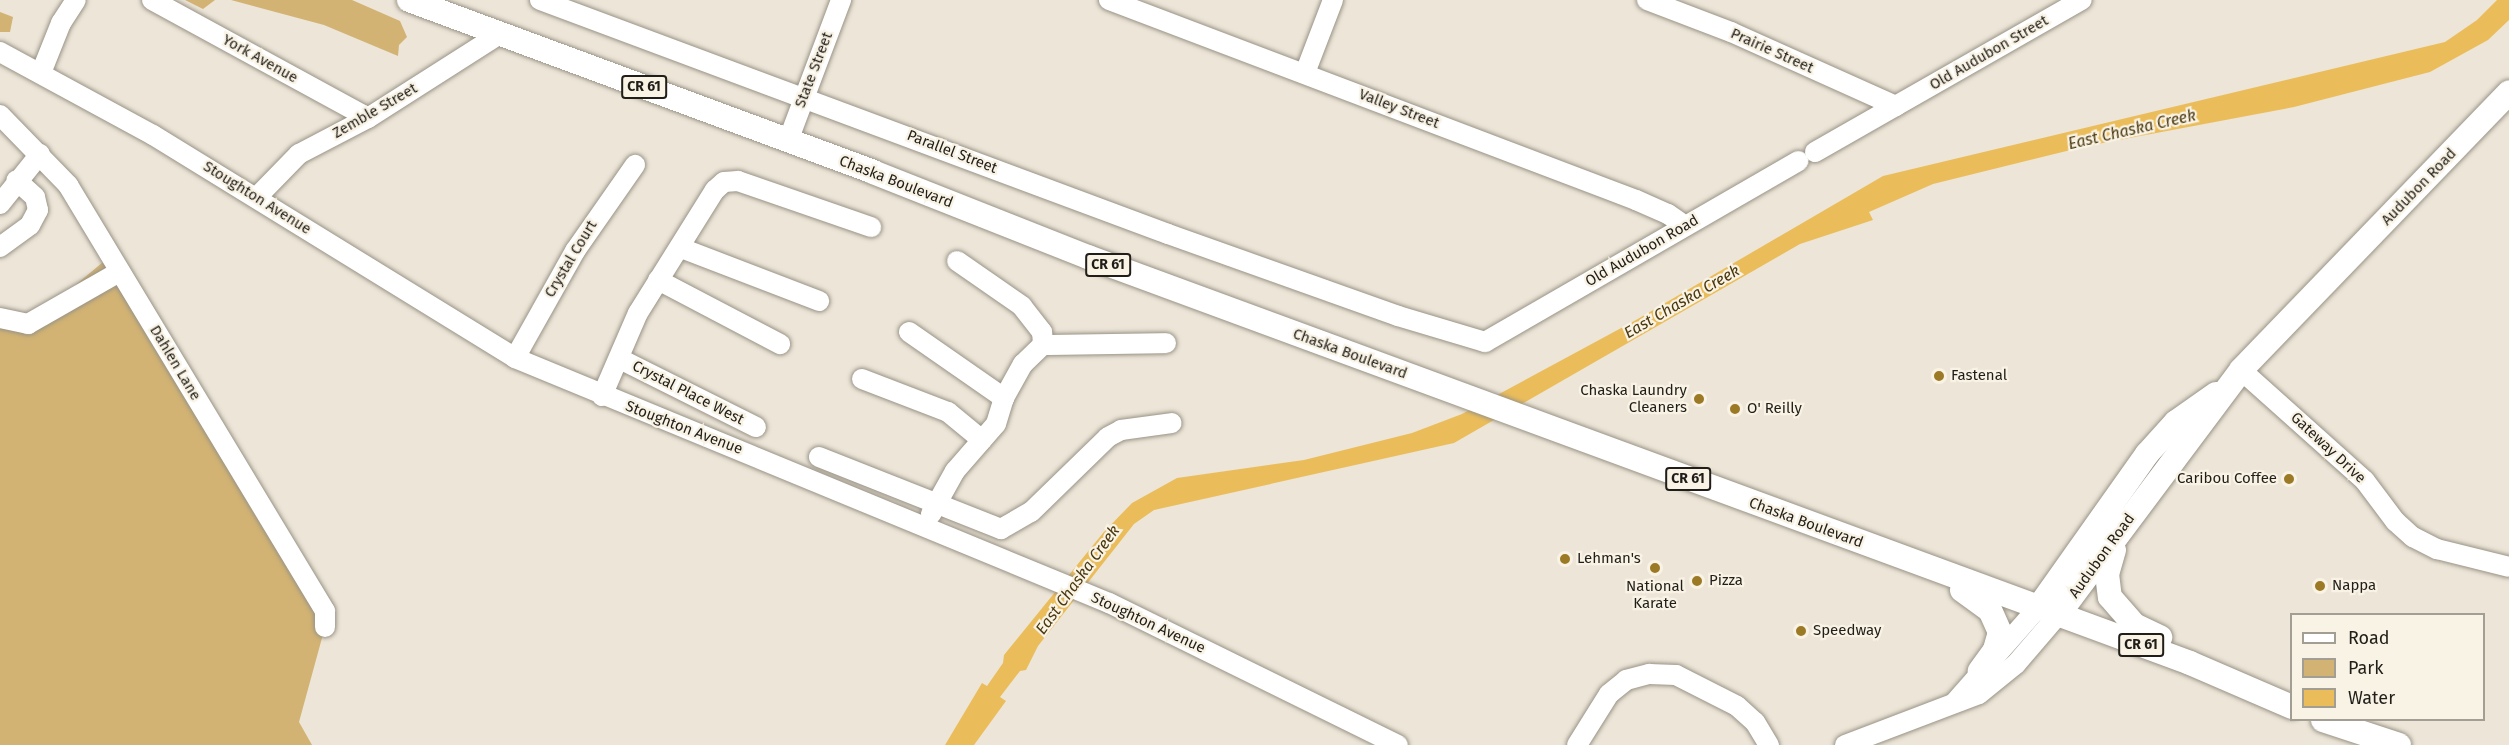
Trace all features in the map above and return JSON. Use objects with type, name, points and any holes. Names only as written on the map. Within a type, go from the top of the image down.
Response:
[{"type":"main road","name":"Chaska Boulevard","points":[[409,0],[1429,384],[2223,677],[2290,706]]},
{"type":"main road","name":"Audubon Road","points":[[2048,612],[2121,531],[2234,377],[2509,92]]},
{"type":"main road","name":"Audubon Road","points":[[2048,612],[2147,454],[2176,422],[2234,377]]},
{"type":"main road","points":[[2121,531],[2107,574],[2110,597],[2116,608],[2134,625],[2174,642],[2223,677]]},
{"type":"main road","points":[[1905,560],[1979,600],[1995,617],[1999,643],[1980,671]]},
{"type":"main road","points":[[2326,721],[2399,745]]},
{"type":"street","points":[[41,73],[61,23],[76,0]]},
{"type":"street","name":"York Avenue","points":[[152,0],[368,118]]},
{"type":"street","name":"Parallel Street","points":[[540,0],[1363,304],[1462,338],[1485,342]]},
{"type":"street","name":"State Street","points":[[788,141],[841,0]]},
{"type":"street","name":"Valley Street","points":[[1109,0],[1636,200],[1668,214],[1685,226]]},
{"type":"street","points":[[1305,73],[1333,0]]},
{"type":"street","name":"Prairie Street","points":[[1647,0],[1731,32],[1896,106]]},
{"type":"street","name":"Old Audubon Street","points":[[1896,106],[2082,0]]},
{"type":"street","name":"Zemble Street","points":[[256,197],[298,154],[368,118],[500,34]]},
{"type":"street","name":"Stoughton Avenue","points":[[0,52],[41,73],[256,197],[515,358],[602,396],[1109,603],[1398,745]]},
{"type":"street","name":"Old Audubon Road","points":[[1485,342],[1896,106]]},
{"type":"street","name":"Dahlen Lane","points":[[0,115],[68,185],[325,610],[325,627]]},
{"type":"street","points":[[0,204],[16,180],[40,154]]},
{"type":"street","name":"Crystal Court","points":[[515,358],[575,251],[635,165]]},
{"type":"street","points":[[0,247],[30,225],[38,210],[35,197],[16,180]]},
{"type":"street","name":"Crystal Place West","points":[[602,396],[638,313],[681,248],[715,190],[724,182],[738,181],[871,227]]},
{"type":"street","points":[[681,248],[819,301]]},
{"type":"street","points":[[957,261],[1005,295],[1034,320],[1044,345]]},
{"type":"street","points":[[0,318],[28,324],[119,272]]},
{"type":"street","points":[[658,280],[780,344]]},
{"type":"street","points":[[909,332],[1004,398]]},
{"type":"street","points":[[926,528],[936,501],[996,424],[1004,398],[1023,364],[1044,345],[1166,343]]},
{"type":"street","name":"Crystal Place West","points":[[620,359],[756,427]]},
{"type":"street","name":"Gateway Drive","points":[[2234,377],[2365,481],[2395,521],[2413,537],[2438,549],[2509,567]]},
{"type":"street","points":[[862,379],[948,412],[982,440]]},
{"type":"street","points":[[819,457],[936,501],[1001,529],[1031,512],[1108,437],[1121,430],[1172,423]]},
{"type":"street","name":"Audubon Road","points":[[1954,702],[1980,671],[2048,612]]},
{"type":"street","name":"Audubon Road","points":[[1845,745],[1907,724],[1954,702],[1979,694],[1997,682],[2048,612]]},
{"type":"street","points":[[1577,745],[1609,694],[1626,680],[1649,674],[1676,675],[1737,705],[1755,722],[1769,745]]},
{"type":"green space","points":[[185,0],[215,0],[203,9]]},
{"type":"green space","points":[[231,0],[352,0],[400,21],[407,37],[399,45],[398,56],[324,25]]},
{"type":"green space","points":[[0,12],[13,17],[10,32],[0,32]]},
{"type":"green space","points":[[109,257],[325,627],[299,722],[312,745],[0,745],[0,315],[29,324]]},
{"type":"water","name":"East Chaska Creek","points":[[2497,0],[2509,0],[2509,20],[2488,40],[2430,72],[2294,107],[2087,146],[1933,184],[1869,212],[1873,220],[1800,244],[1454,443],[1154,510],[1134,524],[1038,646],[1026,670],[1020,671],[1000,697],[1006,701],[974,745],[945,745],[982,683],[987,686],[1003,663],[1004,655],[1103,533],[1132,503],[1177,478],[1304,460],[1412,433],[1462,414],[1636,320],[1883,176],[2445,42],[2477,20]]},
{"type":"place","name":"Fastenal","points":[[1939,376]]},
{"type":"place","name":"Chaska Laundry Cleaners","points":[[1699,399]]},
{"type":"place","name":"O' Reilly","points":[[1735,409]]},
{"type":"place","name":"Caribou Coffee","points":[[2289,479]]},
{"type":"place","name":"Lehman's","points":[[1565,559]]},
{"type":"place","name":"National Karate","points":[[1655,568]]},
{"type":"place","name":"Pizza","points":[[1697,581]]},
{"type":"place","name":"Nappa","points":[[2320,586]]},
{"type":"place","name":"Speedway","points":[[1801,631]]}]
